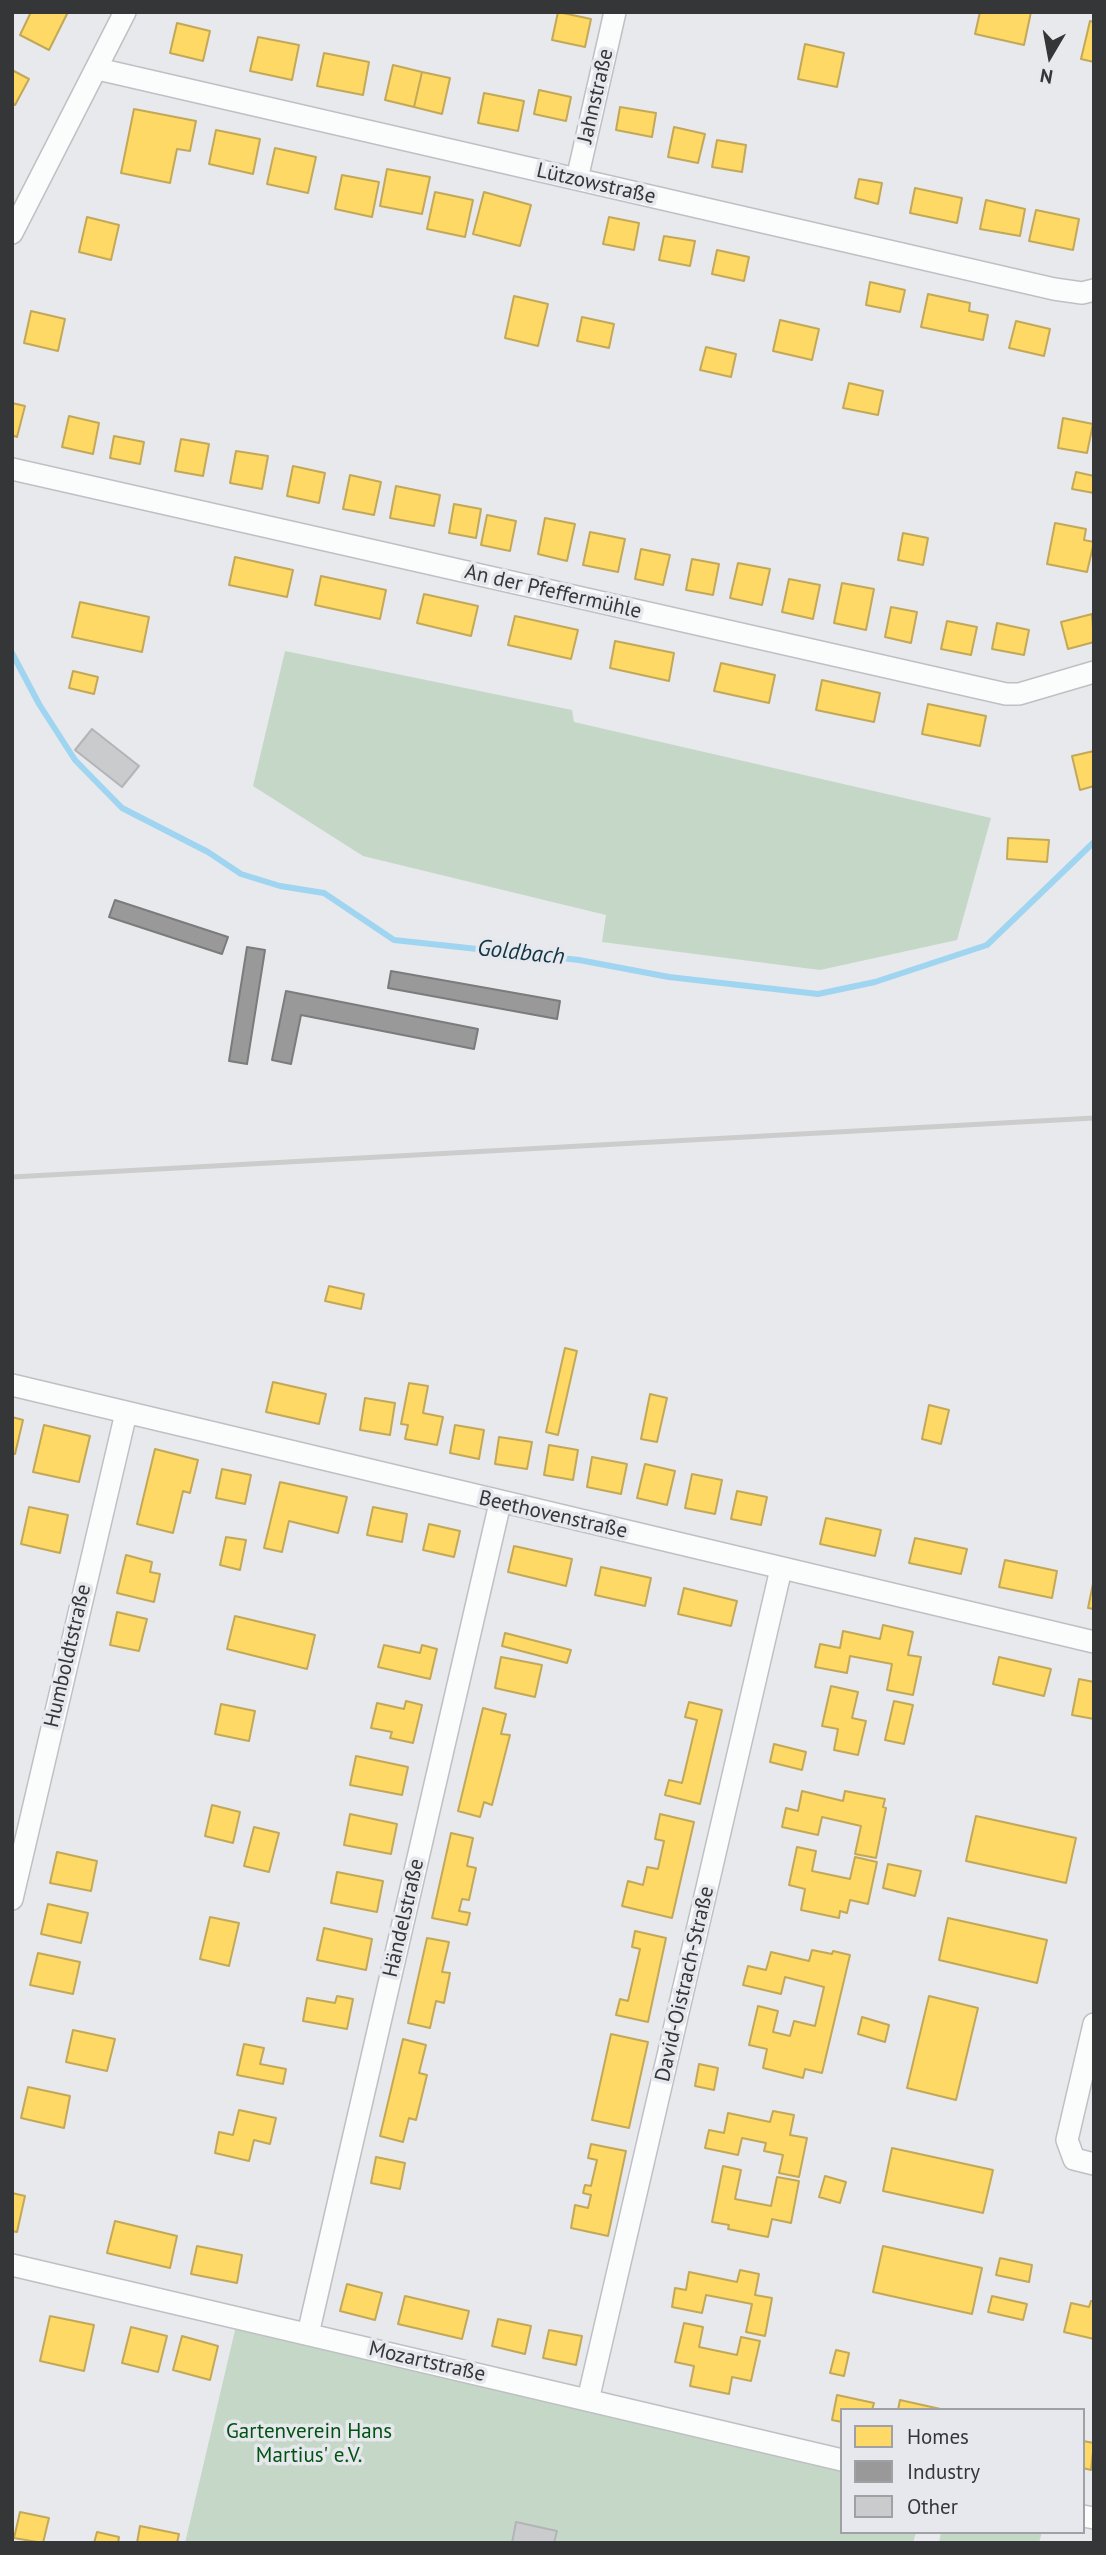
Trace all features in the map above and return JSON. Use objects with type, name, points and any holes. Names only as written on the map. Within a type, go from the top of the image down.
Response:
[{"type":"street","points":[[12,233],[125,12]]},
{"type":"street","name":"Jahnstraße","points":[[577,179],[615,12]]},
{"type":"street","name":"Lützowstraße","points":[[98,69],[1054,289],[1082,293],[1094,290]]},
{"type":"street","name":"An der Pfeffermühle","points":[[12,469],[1006,694],[1019,694],[1094,672]]},
{"type":"street","name":"Beethovenstraße","points":[[12,1385],[1094,1642]]},
{"type":"street","name":"Humboldtstraße","points":[[12,1899],[126,1413]]},
{"type":"street","name":"Händelstraße","points":[[308,2334],[500,1503]]},
{"type":"street","name":"David-Oistrach-Straße","points":[[589,2400],[781,1569]]},
{"type":"street","points":[[1084,2162],[1067,2140],[1094,2024]]},
{"type":"street","name":"Mozartstraße","points":[[12,2266],[840,2460]]},
{"type":"green space","points":[[285,651],[572,710],[574,722],[991,818],[957,940],[820,970],[602,942],[606,915],[363,856],[253,786]]},
{"type":"green space","name":"Gartenverein Hans Martius' e.V.","points":[[236,2326],[840,2471],[840,2534],[915,2534],[913,2543],[185,2543]]},
{"type":"green space","points":[[941,2534],[1041,2534],[1039,2543],[939,2543]]},
{"type":"building: Homes","points":[[31,12],[68,12],[49,50],[20,35]]},
{"type":"building: Homes","points":[[558,12],[591,19],[585,47],[552,40]]},
{"type":"building: Homes","points":[[980,12],[1031,12],[1024,45],[975,34]]},
{"type":"building: Homes","points":[[1090,21],[1094,22],[1094,62],[1081,59]]},
{"type":"building: Homes","points":[[177,23],[210,31],[203,61],[170,53]]},
{"type":"building: Homes","points":[[258,37],[299,45],[292,80],[250,71]]},
{"type":"building: Homes","points":[[805,44],[844,53],[837,87],[798,79]]},
{"type":"building: Homes","points":[[324,53],[369,62],[363,95],[317,86]]},
{"type":"building: Homes","points":[[393,65],[422,72],[414,107],[385,100]]},
{"type":"building: Homes","points":[[12,70],[29,79],[15,105],[12,103]]},
{"type":"building: Homes","points":[[422,72],[450,78],[442,114],[414,107]]},
{"type":"building: Homes","points":[[539,90],[571,97],[566,121],[534,114]]},
{"type":"building: Homes","points":[[484,93],[524,101],[518,131],[478,123]]},
{"type":"building: Homes","points":[[620,107],[656,113],[652,137],[616,130]]},
{"type":"building: Homes","points":[[134,109],[196,121],[190,151],[177,149],[170,183],[121,173]]},
{"type":"building: Homes","points":[[674,127],[705,134],[698,163],[668,157]]},
{"type":"building: Homes","points":[[216,130],[260,139],[253,174],[209,164]]},
{"type":"building: Homes","points":[[717,140],[746,145],[742,172],[712,167]]},
{"type":"building: Homes","points":[[275,148],[316,157],[308,193],[267,184]]},
{"type":"building: Homes","points":[[387,169],[430,177],[422,214],[380,206]]},
{"type":"building: Homes","points":[[342,175],[379,182],[372,217],[335,209]]},
{"type":"building: Homes","points":[[859,179],[882,183],[878,204],[855,198]]},
{"type":"building: Homes","points":[[915,188],[962,198],[957,223],[910,213]]},
{"type":"building: Homes","points":[[435,192],[473,200],[465,237],[427,229]]},
{"type":"building: Homes","points":[[484,192],[531,205],[520,246],[473,234]]},
{"type":"building: Homes","points":[[986,200],[1025,209],[1020,236],[980,229]]},
{"type":"building: Homes","points":[[1036,210],[1079,219],[1073,250],[1029,241]]},
{"type":"building: Homes","points":[[87,217],[119,225],[111,260],[79,252]]},
{"type":"building: Homes","points":[[609,217],[639,223],[634,250],[603,244]]},
{"type":"building: Homes","points":[[664,236],[695,241],[690,266],[659,260]]},
{"type":"building: Homes","points":[[717,250],[749,257],[744,281],[712,274]]},
{"type":"building: Homes","points":[[870,282],[905,290],[900,312],[866,305]]},
{"type":"building: Homes","points":[[928,294],[970,303],[969,311],[988,315],[983,340],[921,327]]},
{"type":"building: Homes","points":[[514,296],[548,304],[538,346],[505,338]]},
{"type":"building: Homes","points":[[31,311],[65,319],[58,351],[24,343]]},
{"type":"building: Homes","points":[[582,317],[614,324],[609,348],[577,341]]},
{"type":"building: Homes","points":[[780,320],[819,329],[812,360],[773,351]]},
{"type":"building: Homes","points":[[1016,321],[1050,329],[1044,356],[1009,348]]},
{"type":"building: Homes","points":[[706,347],[736,354],[731,377],[700,370]]},
{"type":"building: Homes","points":[[849,383],[883,391],[878,415],[843,408]]},
{"type":"building: Homes","points":[[12,403],[25,406],[17,437],[12,435]]},
{"type":"building: Homes","points":[[69,416],[99,423],[93,454],[62,447]]},
{"type":"building: Homes","points":[[1063,418],[1093,424],[1087,453],[1058,448]]},
{"type":"building: Homes","points":[[114,436],[144,442],[140,464],[110,458]]},
{"type":"building: Homes","points":[[181,439],[209,444],[203,476],[175,471]]},
{"type":"building: Homes","points":[[236,451],[268,456],[262,489],[230,483]]},
{"type":"building: Homes","points":[[293,466],[325,473],[319,503],[287,496]]},
{"type":"building: Homes","points":[[1076,472],[1094,476],[1094,493],[1072,489]]},
{"type":"building: Homes","points":[[350,475],[381,482],[374,515],[343,509]]},
{"type":"building: Homes","points":[[396,486],[440,495],[434,526],[390,518]]},
{"type":"building: Homes","points":[[454,504],[481,509],[476,538],[449,533]]},
{"type":"building: Homes","points":[[487,515],[516,521],[510,551],[481,545]]},
{"type":"building: Homes","points":[[545,518],[575,524],[567,561],[538,554]]},
{"type":"building: Homes","points":[[1055,523],[1086,529],[1084,540],[1094,542],[1087,572],[1047,564]]},
{"type":"building: Homes","points":[[590,532],[625,539],[618,572],[583,565]]},
{"type":"building: Homes","points":[[903,533],[928,538],[923,565],[898,560]]},
{"type":"building: Homes","points":[[641,549],[670,555],[663,585],[635,579]]},
{"type":"building: Homes","points":[[235,557],[293,570],[287,597],[229,585]]},
{"type":"building: Homes","points":[[692,559],[719,564],[713,595],[686,590]]},
{"type":"building: Homes","points":[[738,563],[770,569],[762,605],[730,598]]},
{"type":"building: Homes","points":[[321,576],[386,590],[380,619],[315,605]]},
{"type":"building: Homes","points":[[789,579],[820,585],[813,619],[782,612]]},
{"type":"building: Homes","points":[[842,583],[874,589],[866,630],[834,623]]},
{"type":"building: Homes","points":[[424,594],[478,606],[471,636],[417,623]]},
{"type":"building: Homes","points":[[80,602],[149,617],[142,652],[72,637]]},
{"type":"building: Homes","points":[[891,607],[917,612],[911,643],[885,637]]},
{"type":"building: Homes","points":[[1092,614],[1094,642],[1068,649],[1061,622]]},
{"type":"building: Homes","points":[[515,616],[578,630],[571,659],[508,645]]},
{"type":"building: Homes","points":[[947,621],[977,627],[971,655],[941,649]]},
{"type":"building: Homes","points":[[997,623],[1029,630],[1024,655],[992,649]]},
{"type":"building: Homes","points":[[615,641],[674,653],[669,681],[610,668]]},
{"type":"building: Homes","points":[[721,663],[775,675],[769,703],[714,691]]},
{"type":"building: Homes","points":[[73,671],[98,677],[94,694],[69,688]]},
{"type":"building: Homes","points":[[822,680],[880,693],[874,722],[816,710]]},
{"type":"building: Homes","points":[[928,704],[986,716],[980,746],[922,734]]},
{"type":"building: Homes","points":[[1094,751],[1094,786],[1080,790],[1072,756]]},
{"type":"building: Homes","points":[[1008,838],[1049,840],[1047,862],[1007,859]]},
{"type":"building: Homes","points":[[329,1286],[364,1294],[361,1309],[325,1301]]},
{"type":"building: Homes","points":[[565,1348],[577,1351],[558,1435],[546,1432]]},
{"type":"building: Homes","points":[[273,1382],[326,1394],[319,1424],[266,1412]]},
{"type":"building: Homes","points":[[409,1383],[428,1386],[423,1413],[443,1417],[437,1445],[405,1439],[408,1425],[401,1424]]},
{"type":"building: Homes","points":[[650,1394],[667,1398],[657,1442],[641,1439]]},
{"type":"building: Homes","points":[[365,1398],[395,1403],[390,1435],[360,1430]]},
{"type":"building: Homes","points":[[929,1405],[949,1410],[941,1444],[922,1439]]},
{"type":"building: Homes","points":[[12,1417],[23,1420],[15,1454],[12,1453]]},
{"type":"building: Homes","points":[[44,1425],[90,1436],[79,1482],[33,1472]]},
{"type":"building: Homes","points":[[455,1425],[484,1430],[479,1459],[450,1453]]},
{"type":"building: Homes","points":[[499,1437],[532,1442],[527,1469],[495,1464]]},
{"type":"building: Homes","points":[[549,1445],[578,1450],[573,1480],[544,1475]]},
{"type":"building: Homes","points":[[155,1449],[198,1460],[190,1493],[183,1491],[173,1533],[137,1524]]},
{"type":"building: Homes","points":[[592,1457],[627,1464],[621,1494],[587,1487]]},
{"type":"building: Homes","points":[[645,1464],[675,1471],[667,1505],[637,1498]]},
{"type":"building: Homes","points":[[222,1469],[251,1475],[245,1504],[216,1498]]},
{"type":"building: Homes","points":[[692,1474],[722,1480],[715,1514],[685,1508]]},
{"type":"building: Homes","points":[[280,1482],[347,1497],[338,1533],[289,1521],[282,1552],[264,1548]]},
{"type":"building: Homes","points":[[737,1491],[767,1497],[761,1525],[731,1519]]},
{"type":"building: Homes","points":[[29,1507],[68,1515],[60,1553],[21,1544]]},
{"type":"building: Homes","points":[[373,1507],[407,1514],[402,1542],[367,1535]]},
{"type":"building: Homes","points":[[826,1518],[881,1530],[875,1556],[820,1544]]},
{"type":"building: Homes","points":[[429,1524],[460,1531],[454,1557],[423,1550]]},
{"type":"building: Homes","points":[[226,1537],[246,1540],[240,1570],[220,1565]]},
{"type":"building: Homes","points":[[915,1538],[967,1549],[961,1574],[909,1563]]},
{"type":"building: Homes","points":[[514,1546],[572,1559],[566,1586],[508,1572]]},
{"type":"building: Homes","points":[[126,1555],[152,1562],[150,1572],[160,1574],[154,1602],[117,1593]]},
{"type":"building: Homes","points":[[1005,1560],[1057,1571],[1052,1598],[999,1587]]},
{"type":"building: Homes","points":[[601,1567],[651,1578],[645,1606],[595,1595]]},
{"type":"building: Homes","points":[[1094,1579],[1094,1609],[1088,1608]]},
{"type":"building: Homes","points":[[684,1588],[737,1601],[731,1626],[678,1614]]},
{"type":"building: Homes","points":[[117,1612],[147,1619],[139,1651],[110,1645]]},
{"type":"building: Homes","points":[[235,1616],[315,1635],[307,1669],[227,1649]]},
{"type":"building: Homes","points":[[883,1625],[913,1632],[908,1655],[921,1657],[913,1695],[887,1690],[892,1664],[850,1656],[847,1673],[815,1667],[820,1644],[840,1648],[843,1631],[880,1639]]},
{"type":"building: Homes","points":[[505,1633],[571,1650],[567,1663],[502,1646]]},
{"type":"building: Homes","points":[[384,1645],[420,1653],[422,1645],[437,1649],[430,1679],[378,1667]]},
{"type":"building: Homes","points":[[501,1657],[542,1665],[535,1697],[495,1688]]},
{"type":"building: Homes","points":[[999,1657],[1051,1669],[1044,1696],[993,1684]]},
{"type":"building: Homes","points":[[1079,1679],[1094,1682],[1094,1719],[1072,1715]]},
{"type":"building: Homes","points":[[831,1686],[858,1692],[852,1718],[866,1721],[858,1755],[834,1750],[838,1729],[822,1726]]},
{"type":"building: Homes","points":[[406,1701],[422,1705],[413,1743],[390,1738],[392,1732],[371,1728],[377,1703],[404,1709]]},
{"type":"building: Homes","points":[[894,1701],[913,1705],[904,1744],[885,1740]]},
{"type":"building: Homes","points":[[689,1702],[722,1710],[700,1804],[665,1795],[669,1780],[682,1783],[697,1720],[685,1717]]},
{"type":"building: Homes","points":[[221,1704],[255,1711],[249,1741],[215,1734]]},
{"type":"building: Homes","points":[[483,1708],[506,1714],[501,1734],[510,1735],[492,1805],[484,1802],[480,1817],[458,1811]]},
{"type":"building: Homes","points":[[774,1744],[806,1752],[802,1770],[770,1762]]},
{"type":"building: Homes","points":[[356,1756],[408,1767],[402,1795],[350,1785]]},
{"type":"building: Homes","points":[[802,1791],[843,1801],[845,1791],[885,1799],[883,1807],[886,1808],[876,1858],[855,1854],[861,1826],[822,1817],[818,1835],[782,1827],[786,1808],[798,1811]]},
{"type":"building: Homes","points":[[212,1805],[240,1812],[233,1843],[205,1836]]},
{"type":"building: Homes","points":[[350,1814],[397,1824],[391,1854],[344,1845]]},
{"type":"building: Homes","points":[[660,1814],[694,1822],[672,1918],[622,1906],[628,1881],[643,1885],[647,1867],[658,1869],[664,1841],[655,1839]]},
{"type":"building: Homes","points":[[976,1816],[1076,1838],[1066,1883],[966,1861]]},
{"type":"building: Homes","points":[[254,1827],[279,1833],[269,1872],[244,1866]]},
{"type":"building: Homes","points":[[451,1833],[473,1838],[467,1866],[476,1868],[469,1900],[462,1899],[459,1911],[470,1913],[467,1925],[432,1918]]},
{"type":"building: Homes","points":[[797,1847],[816,1851],[812,1871],[850,1879],[855,1857],[877,1862],[868,1904],[850,1900],[847,1913],[840,1911],[839,1918],[801,1910],[805,1889],[789,1885]]},
{"type":"building: Homes","points":[[57,1852],[97,1861],[91,1891],[50,1883]]},
{"type":"building: Homes","points":[[888,1864],[921,1871],[915,1896],[883,1888]]},
{"type":"building: Homes","points":[[337,1872],[383,1881],[377,1912],[331,1903]]},
{"type":"building: Homes","points":[[48,1904],[88,1913],[81,1943],[41,1934]]},
{"type":"building: Homes","points":[[210,1917],[239,1923],[229,1966],[200,1959]]},
{"type":"building: Homes","points":[[948,1918],[1047,1940],[1037,1983],[939,1960]]},
{"type":"building: Homes","points":[[324,1928],[372,1939],[366,1970],[317,1960]]},
{"type":"building: Homes","points":[[635,1931],[666,1938],[648,2022],[616,2015],[620,1999],[628,2001],[640,1949],[632,1947]]},
{"type":"building: Homes","points":[[427,1938],[449,1942],[442,1972],[450,1973],[444,2003],[436,2001],[430,2028],[408,2023]]},
{"type":"building: Homes","points":[[812,1950],[850,1955],[822,2073],[805,2069],[803,2078],[763,2068],[767,2049],[749,2045],[758,2006],[778,2011],[773,2032],[790,2036],[794,2021],[815,2026],[824,1987],[785,1977],[781,1994],[743,1985],[748,1966],[766,1970],[771,1952],[809,1961]]},
{"type":"building: Homes","points":[[38,1953],[80,1962],[73,1994],[30,1985]]},
{"type":"building: Homes","points":[[337,1996],[353,1999],[347,2029],[303,2021],[307,1998],[335,2003]]},
{"type":"building: Homes","points":[[929,1996],[978,2008],[956,2100],[907,2088]]},
{"type":"building: Homes","points":[[862,2017],[889,2025],[885,2042],[858,2034]]},
{"type":"building: Homes","points":[[73,2030],[115,2039],[107,2071],[66,2062]]},
{"type":"building: Homes","points":[[611,2034],[648,2042],[629,2128],[592,2120]]},
{"type":"building: Homes","points":[[403,2039],[426,2045],[419,2073],[427,2075],[416,2120],[409,2118],[403,2142],[380,2136]]},
{"type":"building: Homes","points":[[244,2044],[264,2048],[260,2064],[286,2069],[283,2084],[237,2075]]},
{"type":"building: Homes","points":[[699,2064],[718,2068],[714,2090],[695,2086]]},
{"type":"building: Homes","points":[[28,2087],[70,2096],[64,2128],[21,2118]]},
{"type":"building: Homes","points":[[239,2110],[276,2118],[270,2144],[254,2140],[249,2161],[215,2153],[219,2132],[233,2135]]},
{"type":"building: Homes","points":[[773,2111],[794,2115],[790,2135],[807,2138],[799,2177],[779,2173],[783,2155],[764,2151],[766,2143],[742,2138],[738,2155],[705,2148],[709,2130],[724,2133],[728,2113],[770,2122]]},
{"type":"building: Homes","points":[[591,2144],[626,2151],[608,2236],[571,2228],[575,2205],[588,2208],[591,2195],[583,2193],[585,2185],[591,2186],[597,2160],[588,2158]]},
{"type":"building: Homes","points":[[892,2148],[993,2170],[983,2213],[883,2191]]},
{"type":"building: Homes","points":[[376,2157],[405,2163],[400,2189],[371,2183]]},
{"type":"building: Homes","points":[[723,2166],[741,2170],[735,2199],[771,2206],[777,2177],[799,2181],[791,2223],[772,2219],[768,2237],[728,2229],[729,2225],[712,2222]]},
{"type":"building: Homes","points":[[825,2176],[846,2182],[840,2203],[819,2197]]},
{"type":"building: Homes","points":[[12,2193],[25,2196],[17,2232],[12,2231]]},
{"type":"building: Homes","points":[[115,2221],[177,2236],[170,2268],[107,2253]]},
{"type":"building: Homes","points":[[197,2246],[242,2255],[237,2283],[191,2274]]},
{"type":"building: Homes","points":[[883,2246],[982,2268],[972,2314],[873,2292]]},
{"type":"building: Homes","points":[[1000,2258],[1032,2265],[1029,2282],[996,2275]]},
{"type":"building: Homes","points":[[740,2270],[759,2274],[755,2295],[772,2298],[765,2336],[746,2332],[752,2304],[706,2295],[702,2313],[672,2307],[675,2288],[686,2290],[689,2272],[737,2282]]},
{"type":"building: Homes","points":[[347,2284],[382,2293],[375,2320],[340,2311]]},
{"type":"building: Homes","points":[[405,2296],[469,2311],[462,2339],[398,2324]]},
{"type":"building: Homes","points":[[992,2296],[1027,2304],[1023,2320],[988,2312]]},
{"type":"building: Homes","points":[[1091,2301],[1094,2301],[1094,2339],[1064,2332],[1071,2303],[1089,2307]]},
{"type":"building: Homes","points":[[50,2316],[94,2325],[84,2371],[40,2361]]},
{"type":"building: Homes","points":[[498,2319],[531,2326],[525,2354],[492,2346]]},
{"type":"building: Homes","points":[[684,2323],[703,2327],[699,2347],[737,2355],[741,2337],[760,2341],[751,2381],[732,2377],[729,2394],[690,2386],[694,2366],[675,2362]]},
{"type":"building: Homes","points":[[131,2327],[167,2336],[158,2372],[122,2363]]},
{"type":"building: Homes","points":[[549,2330],[582,2336],[576,2365],[543,2358]]},
{"type":"building: Homes","points":[[182,2336],[218,2346],[210,2380],[173,2370]]},
{"type":"building: Homes","points":[[836,2350],[849,2353],[844,2376],[830,2373]]},
{"type":"building: Homes","points":[[837,2395],[874,2403],[873,2408],[840,2408],[840,2422],[832,2420]]},
{"type":"building: Homes","points":[[900,2400],[936,2408],[898,2408]]},
{"type":"building: Homes","points":[[1085,2441],[1094,2443],[1091,2470],[1085,2468]]},
{"type":"building: Homes","points":[[20,2512],[49,2518],[43,2543],[14,2538]]},
{"type":"building: Homes","points":[[140,2526],[179,2534],[177,2543],[137,2543]]},
{"type":"building: Homes","points":[[97,2532],[119,2537],[118,2543],[94,2543]]},
{"type":"building: Industry","points":[[115,900],[228,937],[222,954],[109,917]]},
{"type":"building: Industry","points":[[247,947],[265,950],[247,1064],[229,1061]]},
{"type":"building: Industry","points":[[391,971],[560,1001],[557,1019],[388,988]]},
{"type":"building: Industry","points":[[286,991],[478,1029],[474,1049],[301,1015],[291,1064],[272,1060]]},
{"type":"building: Other","points":[[92,729],[139,766],[122,787],[75,750]]},
{"type":"building: Other","points":[[516,2522],[557,2531],[554,2543],[512,2543]]},
{"type":"waterway","name":"Goldbach","points":[[12,653],[39,704],[75,760],[122,808],[208,852],[241,874],[280,886],[324,893],[394,940],[579,960],[669,977],[818,994],[875,982],[987,945],[1094,842]]},
{"type":"railway","points":[[12,1177],[1094,1118]]}]
